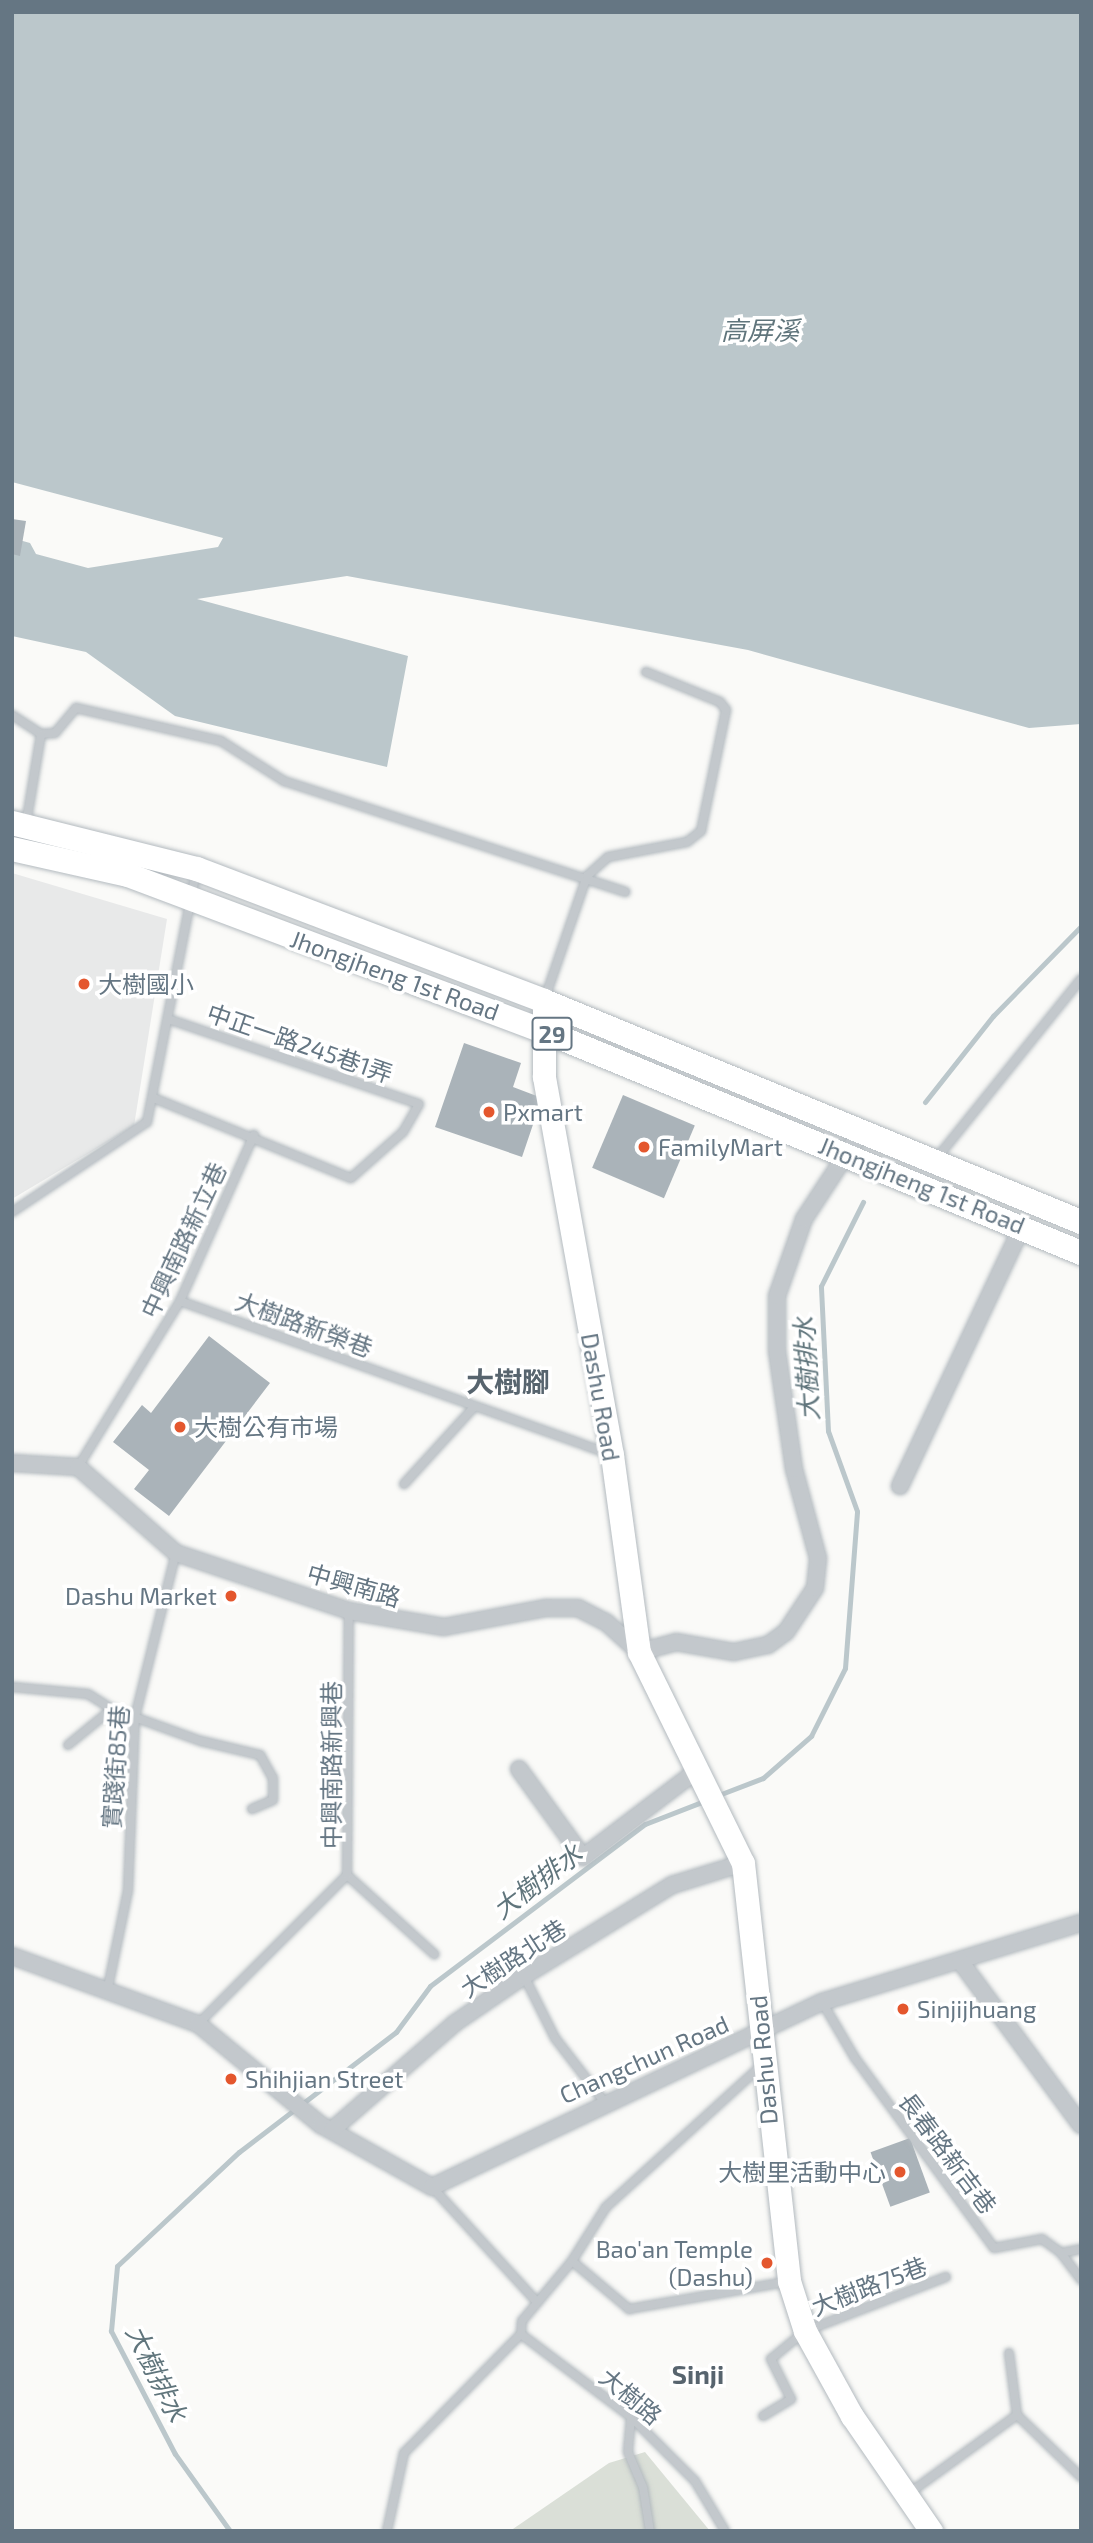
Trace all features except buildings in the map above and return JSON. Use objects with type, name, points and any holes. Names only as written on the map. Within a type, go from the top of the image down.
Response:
[{"type":"main road","name":"Jhongjheng 1st Road","points":[[19,824],[197,869],[544,1000],[863,1129],[1081,1222]]},
{"type":"main road","name":"Jhongjheng 1st Road","points":[[12,849],[128,875],[544,1031],[1023,1226],[1081,1253]]},
{"type":"street","name":"Dashu Road","points":[[544,1000],[544,1077],[612,1454],[639,1652],[698,1777],[740,1854],[762,2031],[761,2066],[789,2281],[805,2331],[906,2496],[931,2531]]},
{"type":"street","points":[[639,1652],[677,1642],[734,1652],[768,1645],[786,1632],[815,1588],[818,1558],[794,1469],[777,1352],[778,1296],[804,1219],[863,1129]]},
{"type":"street","points":[[900,1486],[1023,1226]]},
{"type":"street","points":[[12,1463],[78,1467]]},
{"type":"street","name":"中興南路","points":[[78,1467],[176,1553],[349,1611],[444,1627],[546,1608],[578,1608],[606,1622],[639,1652]]},
{"type":"street","points":[[519,1769],[583,1857],[698,1777]]},
{"type":"street","name":"大樹路北巷","points":[[326,2127],[455,2023],[524,1976],[672,1885],[740,1854]]},
{"type":"street","name":"Changchun Road","points":[[432,2187],[603,2100],[762,2031],[822,2001],[1081,1923]]},
{"type":"street","points":[[12,1956],[108,1987],[198,2024],[326,2127],[432,2187]]},
{"type":"street","points":[[960,1961],[1081,2125]]},
{"type":"lane","points":[[544,1000],[587,876],[608,857],[687,842],[701,831],[726,710],[720,702],[646,672]]},
{"type":"lane","points":[[12,715],[41,734],[55,733],[76,708],[221,741],[284,781],[587,876],[625,891]]},
{"type":"lane","points":[[19,824],[41,734]]},
{"type":"lane","points":[[12,1212],[133,1137],[156,1099],[188,899],[197,869]]},
{"type":"lane","points":[[935,1160],[1081,979]]},
{"type":"lane","name":"中正一路245巷1弄","points":[[169,1019],[419,1104],[403,1132],[351,1178],[254,1135]]},
{"type":"lane","points":[[156,1099],[254,1135]]},
{"type":"lane","name":"中興南路新立巷","points":[[78,1467],[180,1301],[254,1135]]},
{"type":"lane","name":"大樹路新榮巷","points":[[180,1301],[612,1454]]},
{"type":"lane","points":[[404,1484],[475,1406]]},
{"type":"lane","name":"實踐街85巷","points":[[108,1987],[128,1890],[135,1717],[176,1553]]},
{"type":"lane","name":"中興南路新興巷","points":[[198,2024],[347,1875],[349,1611]]},
{"type":"lane","points":[[12,1687],[88,1694],[112,1710],[260,1755],[273,1778],[273,1800],[252,1809]]},
{"type":"lane","points":[[68,1745],[112,1710]]},
{"type":"lane","points":[[347,1875],[434,1954]]},
{"type":"lane","points":[[524,1976],[555,2038],[603,2100]]},
{"type":"lane","name":"長春路新吉巷","points":[[822,2001],[855,2058],[994,2248],[1042,2239],[1060,2253]]},
{"type":"lane","points":[[387,2531],[404,2453],[521,2334],[522,2321],[572,2261],[632,2179],[761,2066]]},
{"type":"lane","points":[[432,2187],[537,2302]]},
{"type":"lane","points":[[1081,2249],[1060,2253],[1081,2280]]},
{"type":"lane","points":[[572,2261],[629,2309],[789,2281]]},
{"type":"lane","name":"大樹路75巷","points":[[763,2416],[791,2399],[771,2359],[805,2331],[946,2277]]},
{"type":"lane","name":"大樹路","points":[[521,2334],[631,2417],[695,2481],[725,2531]]},
{"type":"lane","points":[[1009,2353],[1017,2415],[1081,2477]]},
{"type":"lane","points":[[906,2496],[1017,2415]]},
{"type":"lane","points":[[631,2417],[628,2452],[643,2487],[650,2531]]},
{"type":"shaded area","name":"大樹國小","points":[[12,873],[167,919],[134,1126],[12,1199]]},
{"type":"shaded area","points":[[645,2452],[710,2531],[510,2531],[609,2463]]},
{"type":"water","name":"高屏溪","points":[[12,12],[1081,12],[1081,724],[1029,728],[748,650],[347,576],[197,599],[408,656],[387,767],[175,716],[86,652],[12,636],[12,538],[30,543],[36,554],[88,568],[218,547],[223,538],[12,482]]},
{"type":"waterway","name":"大樹排水","points":[[925,1102],[993,1016],[1081,926]]},
{"type":"waterway","name":"大樹排水","points":[[716,1796],[763,1778],[811,1736],[845,1668],[857,1511],[828,1431],[821,1286],[863,1202]]},
{"type":"waterway","name":"大樹排水","points":[[230,2531],[175,2454],[111,2331],[117,2266],[239,2152],[396,2032],[430,1986],[645,1824],[707,1800]]},
{"type":"place","name":"大樹國小","points":[[84,984]]},
{"type":"place","name":"Pxmart","points":[[489,1112]]},
{"type":"place","name":"FamilyMart","points":[[644,1147]]},
{"type":"place","name":"大樹公有市場","points":[[180,1427]]},
{"type":"place","name":"Dashu Market","points":[[231,1596]]},
{"type":"place","name":"Sinjijhuang","points":[[903,2009]]},
{"type":"place","name":"Shihjian Street","points":[[231,2079]]},
{"type":"place","name":"大樹里活動中心","points":[[900,2172]]},
{"type":"place","name":"Bao'an Temple (Dashu)","points":[[767,2263]]},
{"type":"district","name":"大樹腳","points":[[508,1381]]},
{"type":"district","name":"Sinji","points":[[698,2374]]}]
